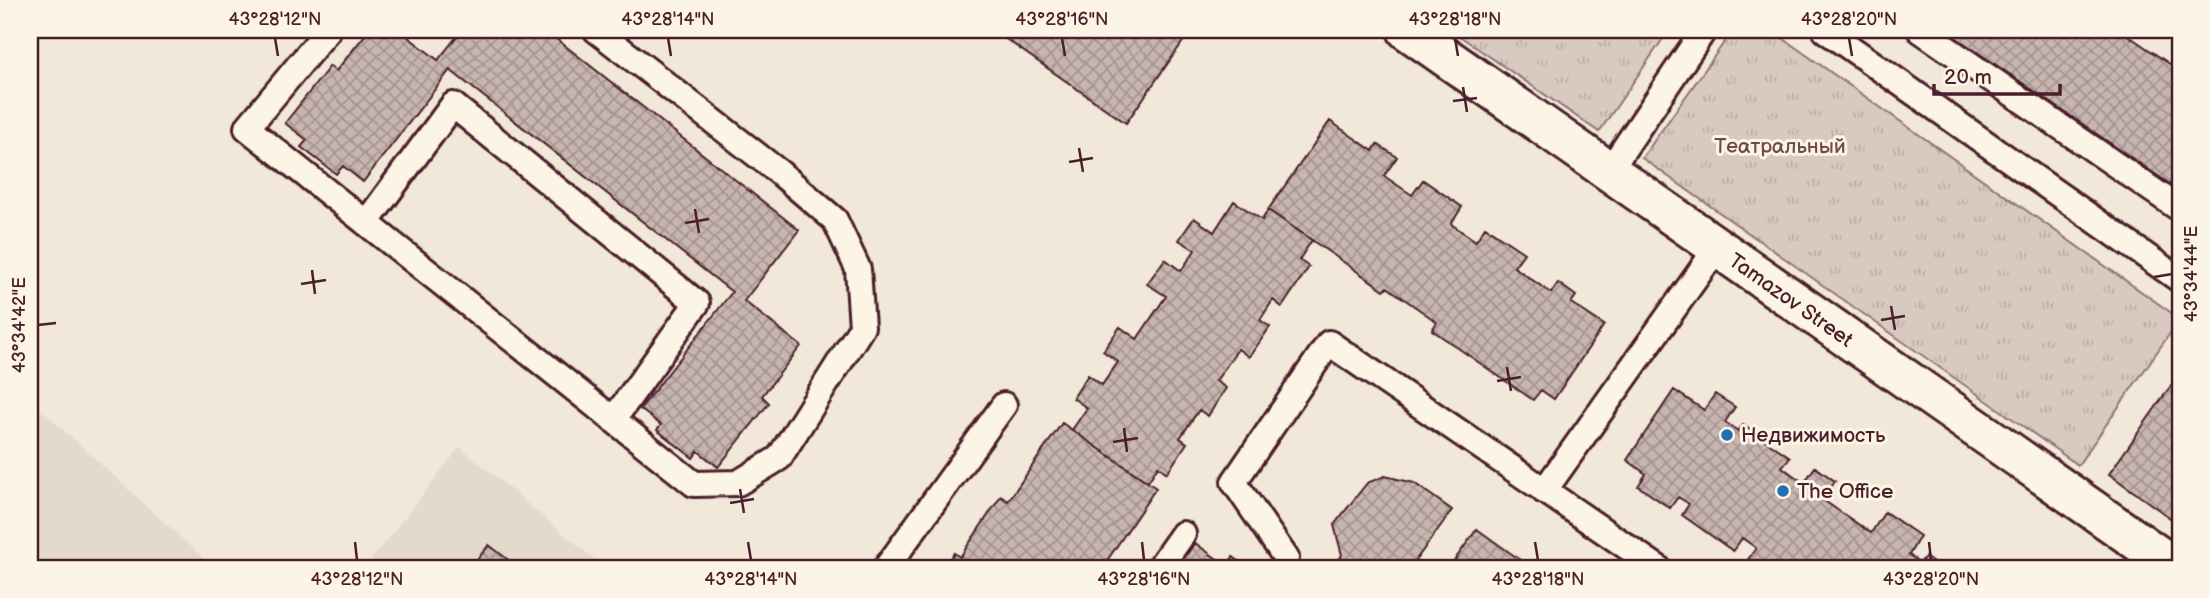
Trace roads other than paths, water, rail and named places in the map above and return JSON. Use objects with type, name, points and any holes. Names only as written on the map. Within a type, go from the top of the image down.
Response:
[{"type":"street","name":"Tamazov Street","points":[[1408,30],[2176,568]]},
{"type":"lane","points":[[327,30],[247,128],[694,484],[738,483],[779,458],[862,327],[858,269],[835,220],[780,173],[596,30]]},
{"type":"lane","points":[[1609,172],[1704,30]]},
{"type":"lane","points":[[1825,30],[2180,280]]},
{"type":"lane","points":[[1920,30],[2180,209]]},
{"type":"lane","points":[[366,223],[453,106],[697,303],[613,419]]},
{"type":"lane","points":[[1544,491],[1717,248]]},
{"type":"lane","points":[[1286,558],[1234,482],[1329,343],[1658,568]]},
{"type":"lane","points":[[886,568],[1004,405]]},
{"type":"lane","points":[[1159,568],[1183,534]]},
{"type":"place","name":"Недвижимость","points":[[1727,435]]},
{"type":"place","name":"The Office","points":[[1783,491]]},
{"type":"park label","name":"Театральный","points":[[1780,146]]}]
